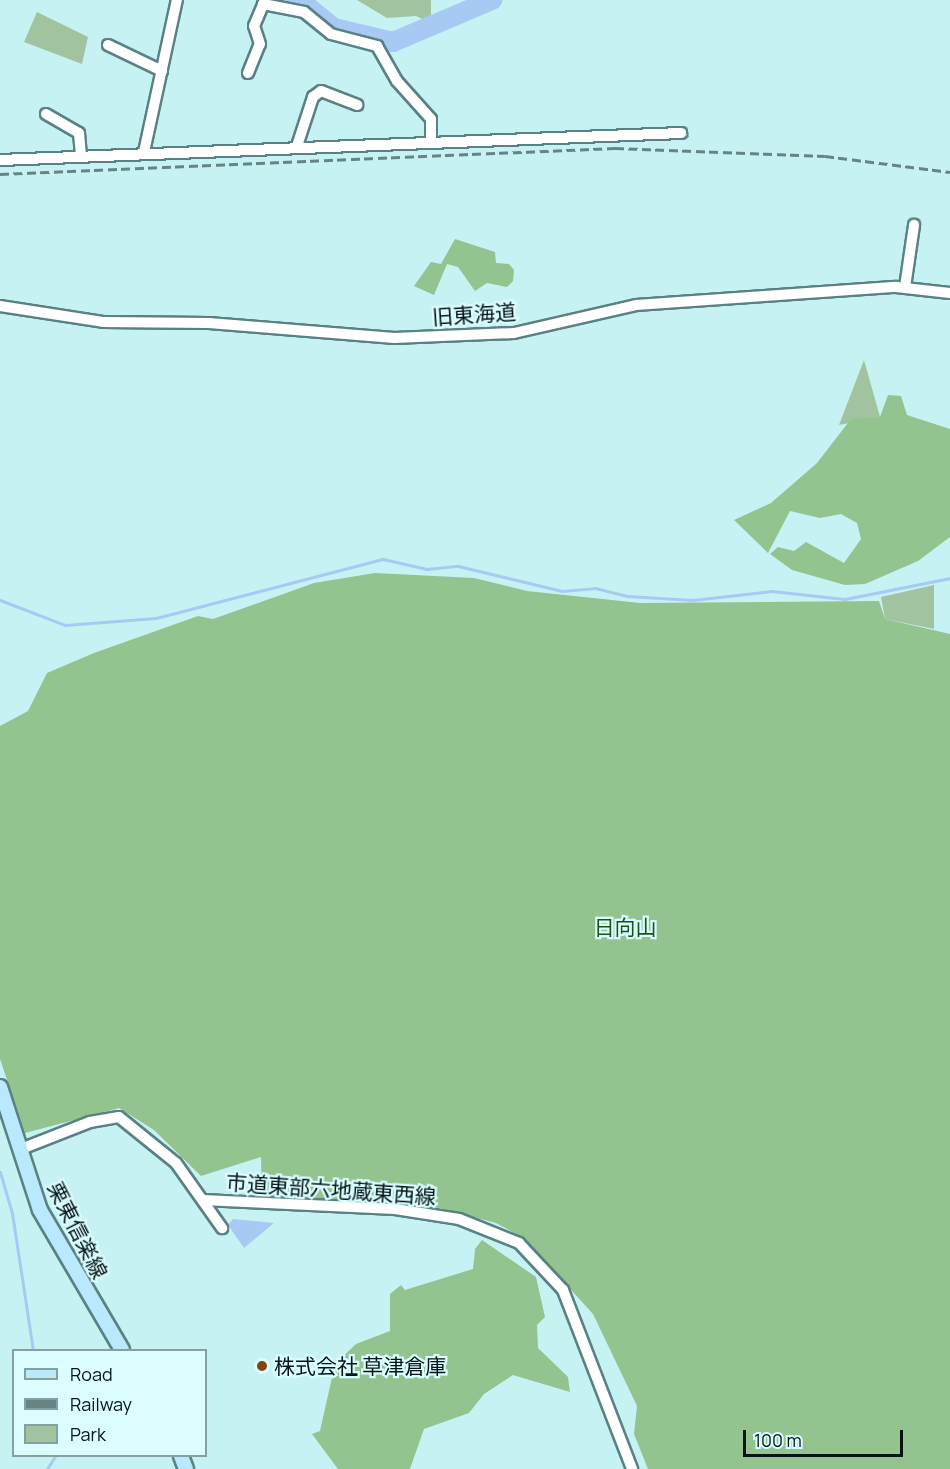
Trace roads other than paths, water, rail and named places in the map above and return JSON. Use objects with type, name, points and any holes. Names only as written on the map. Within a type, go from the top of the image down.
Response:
[{"type":"main road","name":"栗東信楽線","points":[[0,1087],[40,1210],[121,1349]]},
{"type":"street","points":[[144,152],[177,0]]},
{"type":"street","points":[[248,73],[260,44],[254,26],[264,2],[304,12],[331,34],[377,46],[397,81],[431,119],[431,142]]},
{"type":"street","points":[[108,45],[162,71]]},
{"type":"street","points":[[297,146],[313,97],[321,91],[357,105]]},
{"type":"street","points":[[46,114],[79,133],[81,156]]},
{"type":"street","points":[[0,160],[144,152],[681,133]]},
{"type":"street","points":[[905,287],[914,225]]},
{"type":"street","name":"旧東海道","points":[[0,306],[103,321],[209,323],[394,338],[514,333],[636,305],[905,287],[950,293]]},
{"type":"street","points":[[21,1149],[90,1122],[120,1117],[176,1163],[222,1228]]},
{"type":"street","name":"市道東部六地蔵東西線","points":[[203,1200],[395,1209],[459,1219],[519,1243],[563,1290],[632,1469]]},
{"type":"water","points":[[233,1219],[274,1223],[244,1248],[228,1225]]},
{"type":"waterway","points":[[274,0],[308,7],[334,28],[393,42],[492,0]]},
{"type":"waterway","points":[[0,600],[65,625],[156,618],[383,559],[427,569],[458,566],[562,591],[595,588],[627,596],[693,600],[772,591],[845,599],[950,578]]},
{"type":"waterway","points":[[0,1172],[12,1213],[33,1349]]},
{"type":"waterway","points":[[47,1469],[54,1457]]},
{"type":"railway","points":[[0,174],[615,148],[825,156],[950,172]]},
{"type":"place","name":"株式会社 草津倉庫","points":[[262,1366]]},
{"type":"park label","name":"日向山","points":[[625,927]]}]
